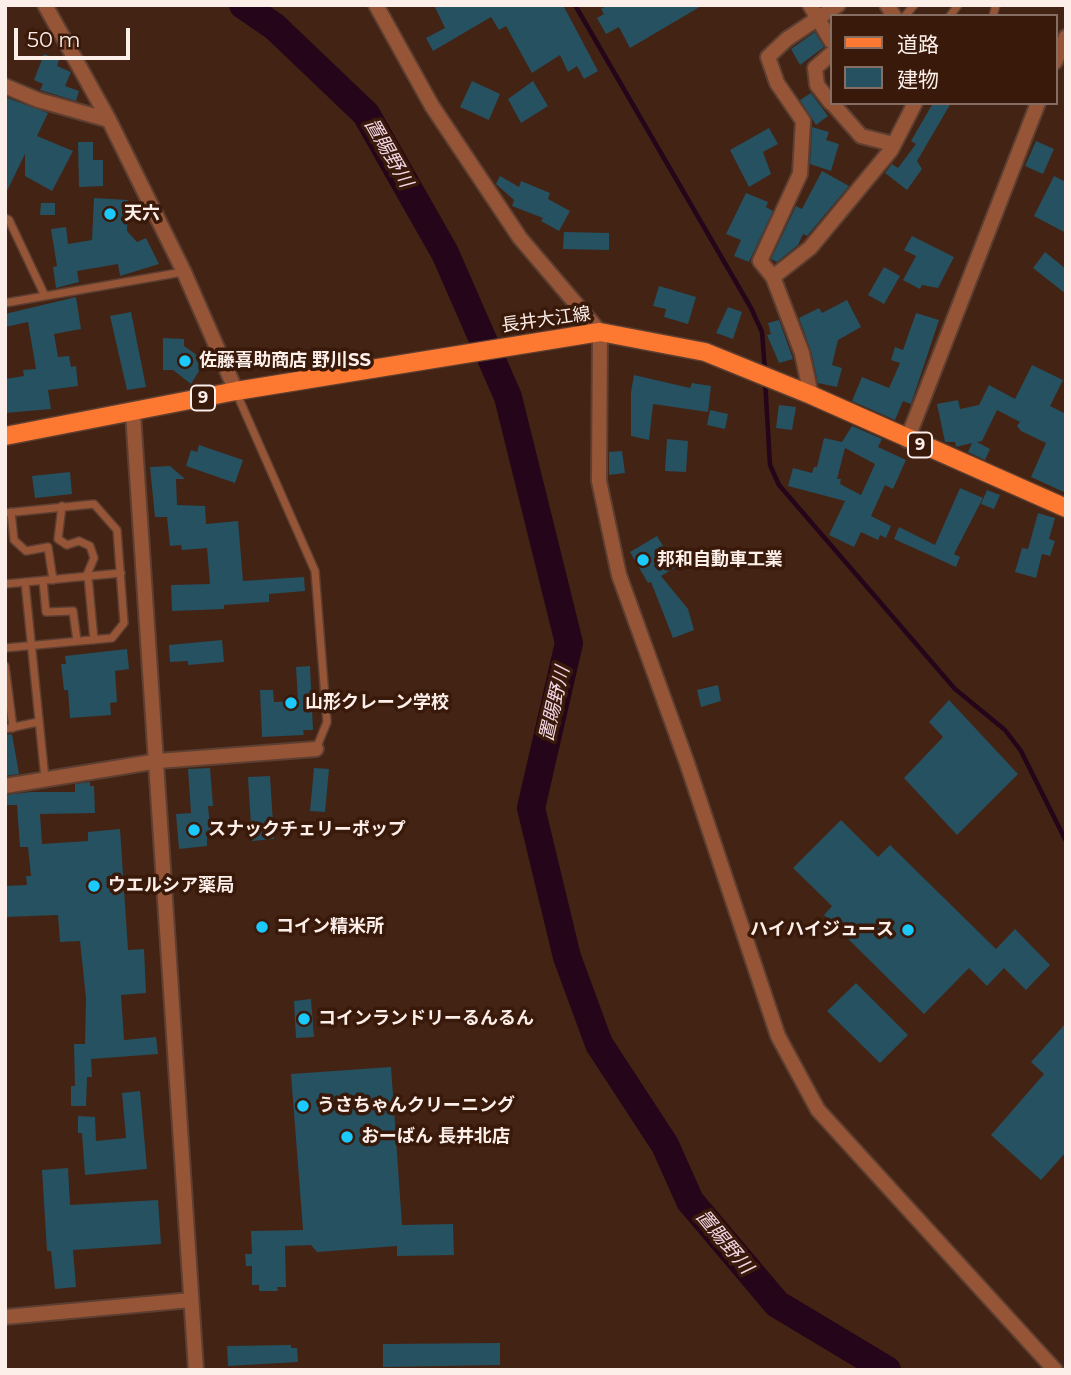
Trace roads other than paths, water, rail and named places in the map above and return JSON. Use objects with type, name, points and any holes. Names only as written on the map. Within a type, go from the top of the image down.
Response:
[{"type":"main road","name":"長井大江線","points":[[5,436],[236,391],[600,332],[705,352],[1066,508]]},
{"type":"street","points":[[45,5],[109,120],[184,272],[236,391]]},
{"type":"street","points":[[376,5],[432,106],[520,238],[600,332],[599,481],[619,575],[687,763],[778,1036],[818,1110],[1055,1370]]},
{"type":"street","points":[[811,396],[802,353],[772,277],[760,261],[800,174],[803,121],[777,83],[768,57],[814,11],[838,5]]},
{"type":"street","points":[[814,11],[830,39]]},
{"type":"street","points":[[1057,57],[1066,37]]},
{"type":"street","points":[[830,55],[815,68],[817,85],[830,101]]},
{"type":"street","points":[[5,86],[38,100],[109,120]]},
{"type":"street","points":[[834,105],[862,136],[893,144]]},
{"type":"street","points":[[772,277],[810,248],[893,144],[914,105]]},
{"type":"street","points":[[907,440],[1037,105]]},
{"type":"street","points":[[133,413],[196,1370]]},
{"type":"street","points":[[5,786],[158,761],[316,749]]},
{"type":"street","points":[[5,1317],[191,1300]]},
{"type":"lane","points":[[893,13],[914,5]]},
{"type":"lane","points":[[5,218],[45,296]]},
{"type":"lane","points":[[5,303],[184,272]]},
{"type":"lane","points":[[236,391],[315,571],[327,722],[316,749]]},
{"type":"lane","points":[[5,648],[112,638],[124,622],[117,530],[94,504],[8,513],[14,540],[26,551],[48,547],[52,559],[53,580]]},
{"type":"lane","points":[[62,506],[58,539],[67,545],[79,541],[90,546],[94,558],[87,576],[94,640]]},
{"type":"lane","points":[[5,584],[121,573]]},
{"type":"lane","points":[[43,581],[46,612],[73,611],[76,641]]},
{"type":"lane","points":[[25,582],[45,779]]},
{"type":"lane","points":[[5,666],[9,729],[38,722]]},
{"type":"waterway","name":"置賜野川","points":[[243,5],[275,27],[366,114],[445,253],[508,397],[569,643],[531,808],[567,957],[599,1044],[665,1145],[690,1201],[777,1304],[887,1370]]},
{"type":"waterway","points":[[575,5],[751,308],[762,332],[765,371]]},
{"type":"waterway","points":[[765,380],[770,465],[779,485],[955,689],[1005,730],[1021,751],[1066,841]]},
{"type":"place","name":"天六","points":[[110,214]]},
{"type":"place","name":"佐藤喜助商店 野川SS","points":[[185,361]]},
{"type":"place","name":"邦和自動車工業","points":[[643,560]]},
{"type":"place","name":"山形クレーン学校","points":[[291,703]]},
{"type":"place","name":"スナックチェリーポップ","points":[[194,830]]},
{"type":"place","name":"ウエルシア薬局","points":[[94,886]]},
{"type":"place","name":"コイン精米所","points":[[262,927]]},
{"type":"place","name":"ハイハイジュース","points":[[908,930]]},
{"type":"place","name":"コインランドリーるんるん","points":[[304,1019]]},
{"type":"place","name":"うさちゃんクリーニング","points":[[303,1106]]},
{"type":"place","name":"おーばん 長井北店","points":[[347,1137]]}]
